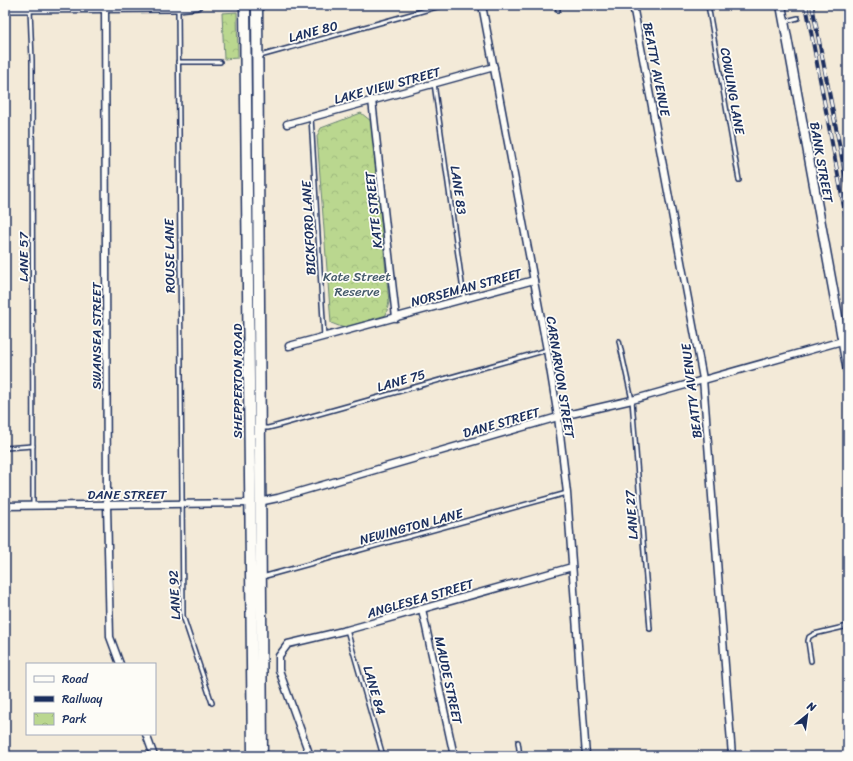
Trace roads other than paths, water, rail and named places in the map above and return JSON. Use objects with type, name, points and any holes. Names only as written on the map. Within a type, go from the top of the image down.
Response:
[{"type":"highway","name":"SHEPPERTON ROAD","points":[[245,5],[250,419],[260,577],[262,756]]},
{"type":"highway","name":"SHEPPERTON ROAD","points":[[253,756],[255,502],[260,428],[257,5]]},
{"type":"main road","points":[[5,8],[105,6],[178,7],[197,5]]},
{"type":"street","name":"CARNARVON STREET","points":[[482,5],[547,350],[558,417],[567,493],[586,756]]},
{"type":"street","name":"BEATTY AVENUE","points":[[633,5],[703,379],[732,756]]},
{"type":"street","name":"BANK STREET","points":[[781,5],[848,371]]},
{"type":"street","name":"SWANSEA STREET","points":[[105,6],[107,505],[110,636],[120,663]]},
{"type":"street","name":"LAKE VIEW STREET","points":[[287,124],[494,67]]},
{"type":"street","name":"KATE STREET","points":[[372,100],[396,318]]},
{"type":"street","name":"NORSEMAN STREET","points":[[288,346],[534,280]]},
{"type":"street","name":"DANE STREET","points":[[5,506],[255,502],[286,496],[558,417],[632,400],[842,341]]},
{"type":"street","name":"ANGLESEA STREET","points":[[310,756],[279,670],[279,656],[288,644],[347,630],[572,567]]},
{"type":"street","name":"MAUDE STREET","points":[[422,609],[454,756]]},
{"type":"street","points":[[146,735],[154,756]]},
{"type":"lane","name":"LANE 80","points":[[257,57],[444,5]]},
{"type":"lane","points":[[558,5],[558,10]]},
{"type":"lane","name":"COWLING LANE","points":[[708,5],[740,180]]},
{"type":"lane","name":"ROUSE LANE","points":[[178,7],[182,504]]},
{"type":"lane","name":"LANE 57","points":[[30,8],[32,60],[33,506]]},
{"type":"lane","points":[[784,21],[798,18]]},
{"type":"lane","points":[[178,62],[220,62]]},
{"type":"lane","name":"LANE 83","points":[[434,84],[464,298]]},
{"type":"lane","name":"BICKFORD LANE","points":[[311,117],[324,337]]},
{"type":"lane","points":[[804,131],[819,128]]},
{"type":"lane","name":"LANE 27","points":[[619,341],[632,400],[650,629]]},
{"type":"lane","name":"LANE 75","points":[[260,428],[268,428],[547,350]]},
{"type":"lane","points":[[5,448],[33,446]]},
{"type":"lane","name":"NEWINGTON LANE","points":[[260,577],[567,493]]},
{"type":"lane","name":"LANE 92","points":[[182,504],[183,616],[212,704]]},
{"type":"lane","points":[[812,661],[808,641],[809,637],[814,634],[848,626]]},
{"type":"lane","name":"LANE 84","points":[[347,630],[384,756]]},
{"type":"lane","points":[[518,742],[520,756]]},
{"type":"railway","points":[[806,5],[848,228]]},
{"type":"railway","points":[[812,5],[848,189]]},
{"type":"park label","name":"Kate Street Reserve","points":[[357,284]]}]
